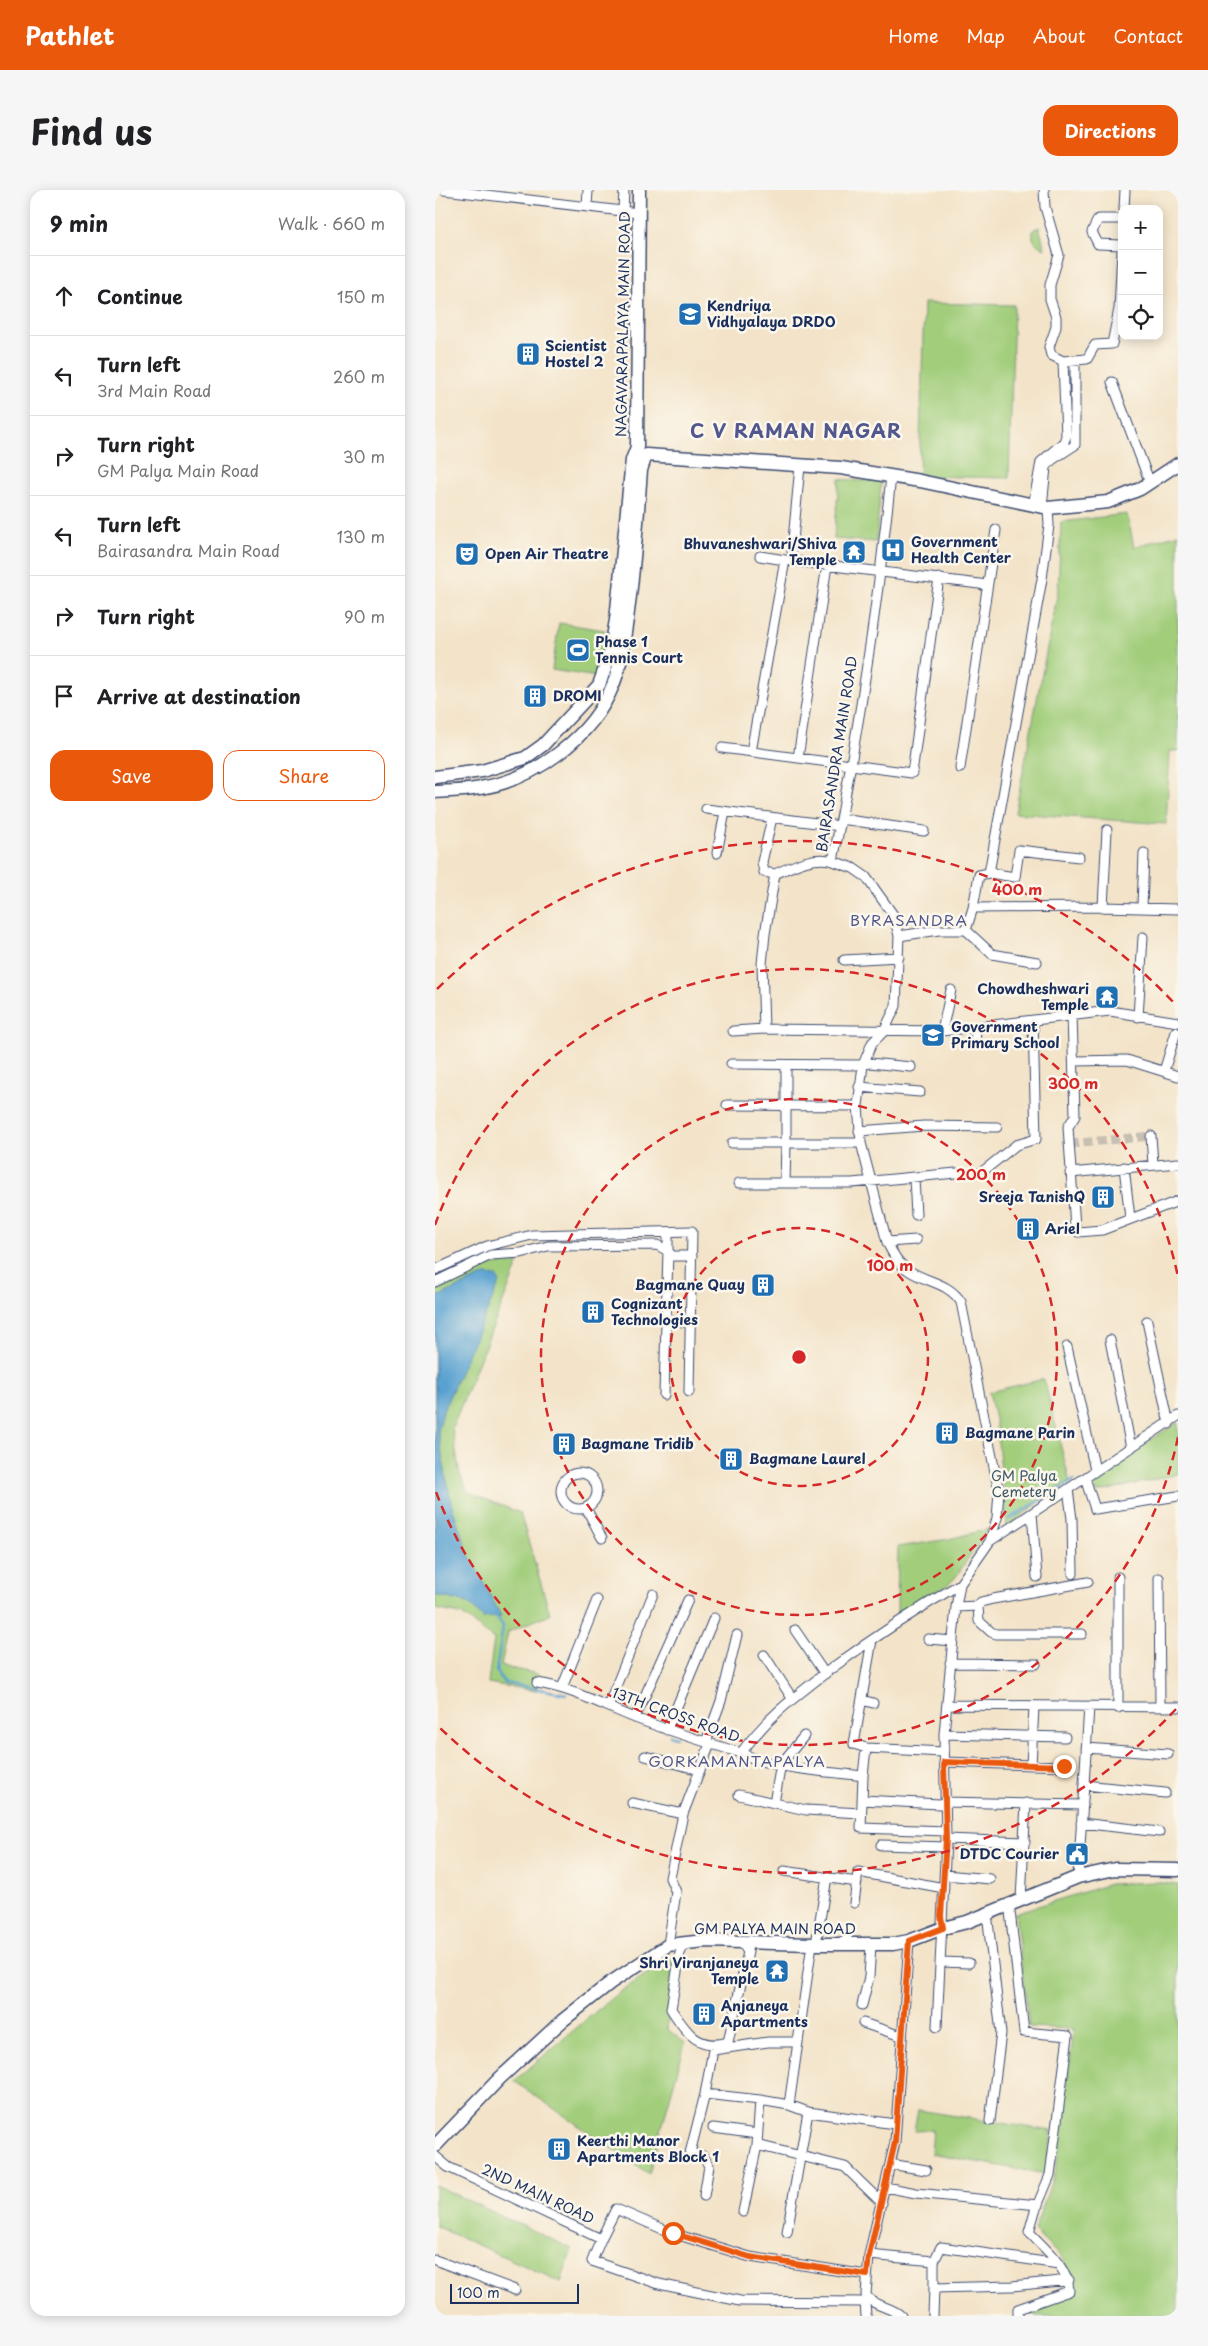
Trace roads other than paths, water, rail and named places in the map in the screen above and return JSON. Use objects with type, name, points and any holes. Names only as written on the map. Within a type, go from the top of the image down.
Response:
[{"type":"main road","name":"NAGAVARAPALAYA MAIN ROAD","points":[[624,598],[641,470],[639,190]]},
{"type":"main road","points":[[641,451],[841,468],[891,476],[1041,507],[1109,502],[1140,489],[1178,464]]},
{"type":"main road","points":[[435,777],[504,766],[525,758],[543,745],[599,685],[610,654],[624,598]]},
{"type":"main road","points":[[435,792],[482,788],[541,767],[587,727],[602,707],[613,685],[621,655],[624,598]]},
{"type":"main road","name":"GM PALYA MAIN ROAD","points":[[435,2146],[500,2078],[562,2021],[610,1983],[668,1945],[705,1941],[871,1945],[909,1941],[943,1928],[967,1922],[1014,1901],[1078,1877],[1115,1870],[1178,1870]]},
{"type":"main road","points":[[1014,1901],[1020,1902],[1117,1877],[1178,1878]]},
{"type":"street","points":[[444,190],[491,192],[541,201],[639,213]]},
{"type":"street","points":[[541,201],[542,190]]},
{"type":"street","points":[[587,207],[588,190]]},
{"type":"street","points":[[623,211],[624,190]]},
{"type":"street","points":[[1044,190],[1045,208],[1059,255],[1049,285],[1050,299],[1056,317],[1056,327],[1049,347],[1051,355],[1063,361],[1087,359],[1095,345],[1112,344],[1120,295]]},
{"type":"street","points":[[1124,205],[1125,190]]},
{"type":"street","points":[[1118,220],[1098,219],[1092,232],[1098,244],[1118,245]]},
{"type":"street","points":[[1041,507],[1046,467],[1052,460],[1075,445],[1075,360]]},
{"type":"street","points":[[989,873],[1042,579],[1049,524],[1041,507],[1037,475],[1041,462],[1064,442],[1067,436],[1063,361]]},
{"type":"street","points":[[1112,382],[1150,482]]},
{"type":"street","points":[[791,551],[800,466]]},
{"type":"street","name":"BAIRASANDRA MAIN ROAD","points":[[891,476],[881,570],[851,765],[833,861],[853,868],[866,877],[894,916],[899,936],[896,1006],[884,1031],[872,1044],[863,1065],[859,1088],[859,1131],[870,1182],[887,1242],[895,1258],[907,1270],[950,1288],[961,1302],[999,1492],[997,1518],[990,1542],[960,1584],[955,1607],[943,1752],[946,1839],[937,2027]]},
{"type":"street","points":[[960,768],[996,530]]},
{"type":"street","points":[[760,556],[987,585]]},
{"type":"street","points":[[751,752],[785,560]]},
{"type":"street","points":[[798,758],[827,565]]},
{"type":"street","points":[[722,748],[912,773],[939,578]]},
{"type":"street","points":[[705,809],[771,818],[924,831]]},
{"type":"street","points":[[717,853],[725,812]]},
{"type":"street","points":[[771,818],[762,862],[764,872],[775,874],[809,861],[826,859],[833,861]]},
{"type":"street","points":[[1103,907],[1107,830]]},
{"type":"street","points":[[966,930],[973,908],[979,875],[989,873],[1015,877],[1019,850],[1079,857]]},
{"type":"street","points":[[1142,908],[1144,853]]},
{"type":"street","points":[[764,1029],[762,964],[775,874]]},
{"type":"street","points":[[973,908],[1103,907],[1178,910]]},
{"type":"street","points":[[899,936],[939,930],[966,930],[992,954],[1037,962]]},
{"type":"street","points":[[1138,1017],[1143,937]]},
{"type":"street","points":[[844,960],[899,957]]},
{"type":"street","points":[[942,1031],[951,990]]},
{"type":"street","points":[[733,1031],[764,1029],[942,1031],[1033,1022],[1072,1014],[1110,1012],[1178,1022]]},
{"type":"street","points":[[1072,1014],[1075,1061],[1075,1116],[1068,1128],[1073,1160],[1075,1227],[1078,1232],[1102,1230],[1178,1200]]},
{"type":"street","points":[[982,1172],[1017,1145],[1036,1139],[1033,1022]]},
{"type":"street","points":[[975,1043],[976,1029]]},
{"type":"street","points":[[1165,1072],[1176,1032]]},
{"type":"street","points":[[1075,1061],[1127,1060],[1178,1076]]},
{"type":"street","points":[[731,1064],[863,1065],[870,1063],[911,1067]]},
{"type":"street","points":[[785,1183],[786,1065]]},
{"type":"street","points":[[859,1088],[920,1092]]},
{"type":"street","points":[[727,1105],[858,1106]]},
{"type":"street","points":[[859,1131],[924,1126],[997,1127]]},
{"type":"street","points":[[1151,1136],[1153,1164]]},
{"type":"street","points":[[732,1143],[861,1143]]},
{"type":"street","points":[[1073,1160],[1124,1167],[1178,1163]]},
{"type":"street","points":[[1124,1167],[1131,1218]]},
{"type":"street","points":[[739,1183],[870,1182],[956,1174]]},
{"type":"street","points":[[913,1178],[916,1215]]},
{"type":"street","points":[[435,1270],[487,1246],[532,1234],[692,1231],[689,1392]]},
{"type":"street","points":[[664,1395],[668,1232]]},
{"type":"street","points":[[887,1242],[916,1240]]},
{"type":"street","points":[[435,1282],[491,1255],[521,1252],[548,1246],[657,1245],[668,1251],[671,1256],[692,1256]]},
{"type":"street","points":[[667,1321],[690,1322]]},
{"type":"street","points":[[1147,1321],[1169,1424]]},
{"type":"street","points":[[1110,1340],[1131,1448]]},
{"type":"street","points":[[1067,1346],[1095,1470]]},
{"type":"street","points":[[990,1542],[1095,1470],[1169,1424],[1178,1416]]},
{"type":"street","points":[[575,1473],[589,1475],[597,1486],[595,1500],[586,1508],[579,1509],[569,1506],[561,1495],[564,1481],[575,1473]]},
{"type":"street","points":[[1085,1478],[1095,1509],[1178,1496]]},
{"type":"street","points":[[1068,1489],[1072,1519],[1073,1574]]},
{"type":"street","points":[[586,1508],[602,1538]]},
{"type":"street","points":[[1032,1513],[1037,1577]]},
{"type":"street","points":[[1118,1577],[1118,1708]]},
{"type":"street","points":[[1159,1578],[1160,1707]]},
{"type":"street","points":[[955,1607],[978,1606],[981,1602],[993,1599],[1088,1582]]},
{"type":"street","name":"13TH CROSS ROAD","points":[[537,1683],[562,1688],[667,1730],[741,1753],[759,1729],[792,1698],[872,1640],[960,1584]]},
{"type":"street","points":[[608,1706],[653,1594]]},
{"type":"street","points":[[562,1688],[597,1600]]},
{"type":"street","points":[[635,1718],[688,1600]]},
{"type":"street","points":[[978,1606],[979,1621],[996,1634],[1082,1634]]},
{"type":"street","points":[[667,1730],[714,1618]]},
{"type":"street","points":[[795,1630],[825,1674]]},
{"type":"street","points":[[668,1945],[676,1892],[670,1878],[683,1814],[700,1770],[721,1701],[737,1635]]},
{"type":"street","points":[[928,1639],[953,1641]]},
{"type":"street","points":[[872,1640],[854,1744],[866,1748],[943,1752]]},
{"type":"street","points":[[763,1655],[792,1698]]},
{"type":"street","points":[[950,1663],[1036,1664]]},
{"type":"street","points":[[862,1700],[873,1703]]},
{"type":"street","points":[[947,1705],[1118,1708],[1177,1707]]},
{"type":"street","points":[[1031,1765],[1034,1707]]},
{"type":"street","points":[[1078,1877],[1089,1707]]},
{"type":"street","points":[[944,1734],[1065,1737]]},
{"type":"street","points":[[774,1803],[781,1764],[804,1736]]},
{"type":"street","points":[[866,1748],[861,1828],[946,1839],[1025,1842]]},
{"type":"street","points":[[1086,1748],[1168,1754]]},
{"type":"street","points":[[741,1753],[750,1758],[781,1764],[863,1776]]},
{"type":"street","points":[[645,1756],[700,1770]]},
{"type":"street","points":[[944,1762],[1064,1766]]},
{"type":"street","points":[[1084,1785],[1165,1793]]},
{"type":"street","points":[[739,1795],[806,1810],[861,1813]]},
{"type":"street","points":[[862,1800],[940,1804],[945,1802],[1083,1805]]},
{"type":"street","points":[[632,1803],[683,1814]]},
{"type":"street","points":[[1018,2316],[1018,2309],[1069,2291],[1069,2280],[1059,2264],[1029,2232],[1051,2175],[1068,2036],[1024,2032],[1014,1901],[1025,1842],[1026,1803]]},
{"type":"street","points":[[1081,1823],[1159,1832]]},
{"type":"street","points":[[881,1845],[946,1839]]},
{"type":"street","points":[[784,1871],[857,1882]]},
{"type":"street","points":[[854,1903],[858,1872],[944,1888]]},
{"type":"street","points":[[945,1876],[990,1879]]},
{"type":"street","points":[[789,2105],[814,1944],[827,1878]]},
{"type":"street","points":[[987,1913],[1001,2033],[990,2121]]},
{"type":"street","points":[[845,1944],[846,1929]]},
{"type":"street","points":[[866,2316],[869,2255],[895,2142],[909,1941]]},
{"type":"street","points":[[685,1943],[680,1953],[671,2009],[687,2034],[697,2041],[723,2044],[728,2042],[748,1952],[742,1943]]},
{"type":"street","points":[[862,2005],[869,1977],[871,1945]]},
{"type":"street","points":[[941,1962],[969,1963]]},
{"type":"street","points":[[863,2023],[901,2036]]},
{"type":"street","points":[[704,2196],[709,2166],[703,2156],[690,2152],[705,2094],[713,2050],[768,2042],[798,2042]]},
{"type":"street","points":[[705,2094],[761,2100],[789,2105],[808,2112],[895,2124]]},
{"type":"street","points":[[743,2212],[757,2145],[761,2100]]},
{"type":"street","points":[[787,2232],[808,2112]]},
{"type":"street","points":[[713,2128],[757,2134]]},
{"type":"street","points":[[757,2145],[845,2167],[882,2203]]},
{"type":"street","name":"2ND MAIN ROAD","points":[[435,2156],[448,2167],[601,2239],[591,2261],[659,2284],[706,2295],[761,2302],[866,2298]]},
{"type":"street","points":[[890,2164],[926,2170]]},
{"type":"street","points":[[885,2186],[916,2193],[1038,2205]]},
{"type":"street","points":[[601,2239],[616,2209],[673,2233],[750,2257],[867,2275]]},
{"type":"street","points":[[933,2316],[934,2261],[941,2247],[1059,2264]]},
{"type":"street","points":[[869,2255],[934,2261]]},
{"type":"street","points":[[435,2260],[515,2290]]},
{"type":"street","points":[[934,2288],[1011,2286],[1069,2280]]},
{"type":"street","points":[[866,2298],[901,2316]]},
{"type":"water","points":[[485,1275],[496,1276],[500,1282],[443,1411],[438,1432],[451,1503],[467,1551],[501,1616],[483,1618],[468,1603],[435,1595],[435,1298]]},
{"type":"waterway","points":[[1009,1519],[1074,1480]]},
{"type":"waterway","points":[[495,1614],[503,1626],[496,1672],[505,1683],[566,1694]]},
{"type":"waterway","points":[[670,1735],[676,1737]]},
{"type":"tunnel","points":[[1070,1144],[1151,1136]]},
{"type":"place","name":"Kendriya Vidhyalaya DRDO","points":[[690,314]]},
{"type":"place","name":"Scientist Hostel 2","points":[[528,354]]},
{"type":"place","name":"Government Health Center","points":[[893,550]]},
{"type":"place","name":"Bhuvaneshwari/Shiva Temple","points":[[854,552]]},
{"type":"place","name":"Open Air Theatre","points":[[467,554]]},
{"type":"place","name":"Phase 1 Tennis Court","points":[[578,650]]},
{"type":"place","name":"DROMI","points":[[535,696]]},
{"type":"place","name":"Chowdheshwari Temple","points":[[1107,997]]},
{"type":"place","name":"Government Primary School","points":[[933,1035]]},
{"type":"place","name":"Sreeja TanishQ","points":[[1103,1197]]},
{"type":"place","name":"Ariel","points":[[1028,1229]]},
{"type":"place","name":"Bagmane Quay","points":[[763,1285]]},
{"type":"place","name":"Cognizant Technologies","points":[[593,1312]]},
{"type":"place","name":"Bagmane Parin","points":[[947,1433]]},
{"type":"place","name":"Bagmane Tridib","points":[[564,1444]]},
{"type":"place","name":"Bagmane Laurel","points":[[731,1459]]},
{"type":"place","name":"DTDC Courier","points":[[1077,1854]]},
{"type":"place","name":"Shri Viranjaneya Temple","points":[[777,1971]]},
{"type":"place","name":"Anjaneya Apartments","points":[[704,2014]]},
{"type":"place","name":"Keerthi Manor Apartments Block 1","points":[[559,2149]]},
{"type":"district","name":"C V RAMAN NAGAR","points":[[796,431]]},
{"type":"district","name":"BYRASANDRA","points":[[909,921]]},
{"type":"district","name":"GORKAMANTAPALYA","points":[[737,1762]]},
{"type":"park label","name":"GM Palya Cemetery","points":[[1024,1484]]}]
